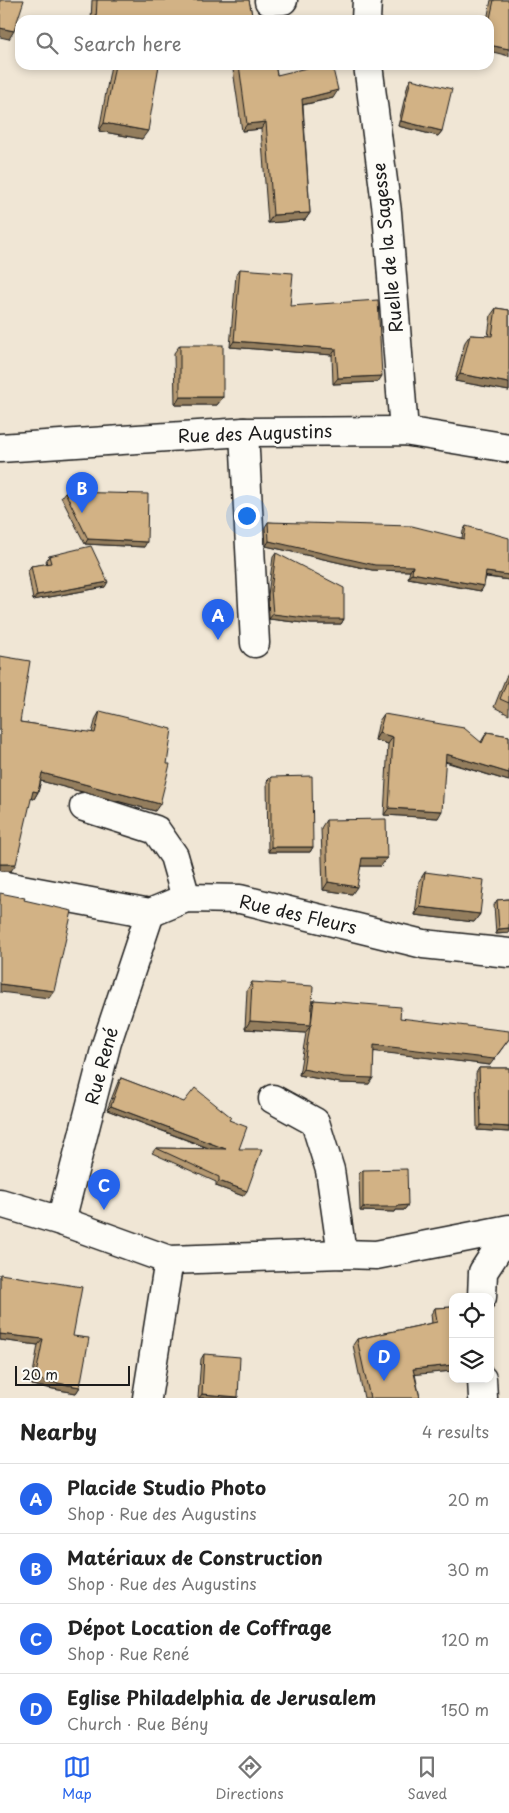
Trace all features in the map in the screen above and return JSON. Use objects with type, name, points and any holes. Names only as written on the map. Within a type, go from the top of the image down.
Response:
[{"type":"street","points":[[366,15],[367,0]]},
{"type":"street","name":"Ruelle de la Sagesse","points":[[369,70],[387,212],[404,431]]},
{"type":"street","name":"Rue des Augustins","points":[[0,448],[244,432],[404,431],[509,448]]},
{"type":"street","points":[[244,432],[255,643]]},
{"type":"street","points":[[84,807],[156,830],[174,856],[186,898]]},
{"type":"street","points":[[0,886],[150,913]]},
{"type":"street","name":"Rue des Fleurs","points":[[150,913],[186,898],[240,899],[423,944],[509,953]]},
{"type":"street","name":"Rue René","points":[[61,1222],[107,1042],[150,913]]},
{"type":"street","points":[[273,1099],[314,1122],[330,1170],[342,1254]]},
{"type":"street","points":[[0,1203],[169,1260],[342,1254],[376,1255],[509,1228]]},
{"type":"street","points":[[482,1293],[483,1272],[504,1238],[509,1236]]},
{"type":"street","points":[[148,1398],[169,1260]]},
{"type":"street","points":[[482,1383],[483,1398]]},
{"type":"building","points":[[0,0],[24,0],[19,15],[15,15],[14,31],[0,28]]},
{"type":"building","points":[[97,0],[249,0],[252,15],[96,15]]},
{"type":"building","points":[[494,0],[509,0],[509,49],[494,46],[494,15],[491,15]]},
{"type":"building","points":[[114,70],[158,70],[148,131],[104,123]]},
{"type":"building","points":[[240,70],[276,70],[277,75],[298,70],[333,70],[338,90],[302,99],[310,213],[273,215],[266,122],[247,124]]},
{"type":"building","points":[[411,79],[452,89],[442,131],[401,121]]},
{"type":"building","points":[[240,269],[293,273],[290,306],[378,300],[382,376],[338,378],[336,349],[234,341]]},
{"type":"building","points":[[496,308],[509,310],[509,383],[460,374],[470,335],[492,336]]},
{"type":"building","points":[[180,345],[223,345],[223,397],[180,397]]},
{"type":"building","points":[[65,492],[148,494],[147,542],[88,539]]},
{"type":"building","points":[[268,522],[412,526],[464,539],[466,526],[509,538],[509,575],[486,572],[484,586],[412,573],[413,566],[375,565],[269,541]]},
{"type":"building","points":[[91,546],[108,582],[37,595],[31,566],[51,563],[49,556]]},
{"type":"building","points":[[276,553],[344,588],[344,619],[314,619],[273,614],[271,590]]},
{"type":"building","points":[[0,656],[30,661],[20,722],[95,733],[100,711],[172,729],[167,764],[170,764],[160,804],[42,773],[38,792],[33,791],[16,864],[0,864]]},
{"type":"building","points":[[509,676],[509,703],[500,699]]},
{"type":"building","points":[[384,714],[464,728],[482,743],[487,732],[509,736],[509,773],[446,754],[442,811],[389,808],[393,737],[379,733]]},
{"type":"building","points":[[312,776],[313,847],[271,847],[271,777]]},
{"type":"building","points":[[386,819],[387,858],[362,858],[357,887],[328,882],[326,820]]},
{"type":"building","points":[[425,872],[484,880],[480,914],[420,907]]},
{"type":"building","points":[[0,893],[72,911],[54,991],[0,984]]},
{"type":"building","points":[[509,899],[509,928],[499,929],[497,900]]},
{"type":"building","points":[[252,982],[313,986],[311,1025],[250,1021]]},
{"type":"building","points":[[314,1000],[401,1007],[400,1018],[509,1031],[509,1039],[494,1059],[374,1045],[373,1078],[344,1077],[303,1069]]},
{"type":"building","points":[[479,1068],[509,1068],[509,1127],[481,1125]]},
{"type":"building","points":[[121,1078],[184,1102],[195,1088],[231,1117],[229,1120],[247,1127],[239,1149],[262,1149],[247,1191],[219,1181],[219,1177],[156,1148],[226,1149],[111,1106]]},
{"type":"building","points":[[407,1169],[408,1205],[398,1207],[363,1207],[363,1170]]},
{"type":"building","points":[[0,1274],[82,1287],[73,1336],[89,1338],[80,1387],[35,1379],[43,1339],[0,1334]]},
{"type":"building","points":[[449,1307],[449,1365],[413,1369],[420,1398],[370,1398],[357,1339],[437,1322],[435,1308]]},
{"type":"building","points":[[204,1354],[240,1357],[238,1397],[202,1394]]},
{"type":"place","name":"Matériaux de Construction","points":[[82,513]]},
{"type":"place","name":"Placide Studio Photo","points":[[218,640]]},
{"type":"place","name":"Dépot Location de Coffrage","points":[[104,1210]]},
{"type":"place","name":"Eglise Philadelphia de Jerusalem","points":[[384,1381]]}]
